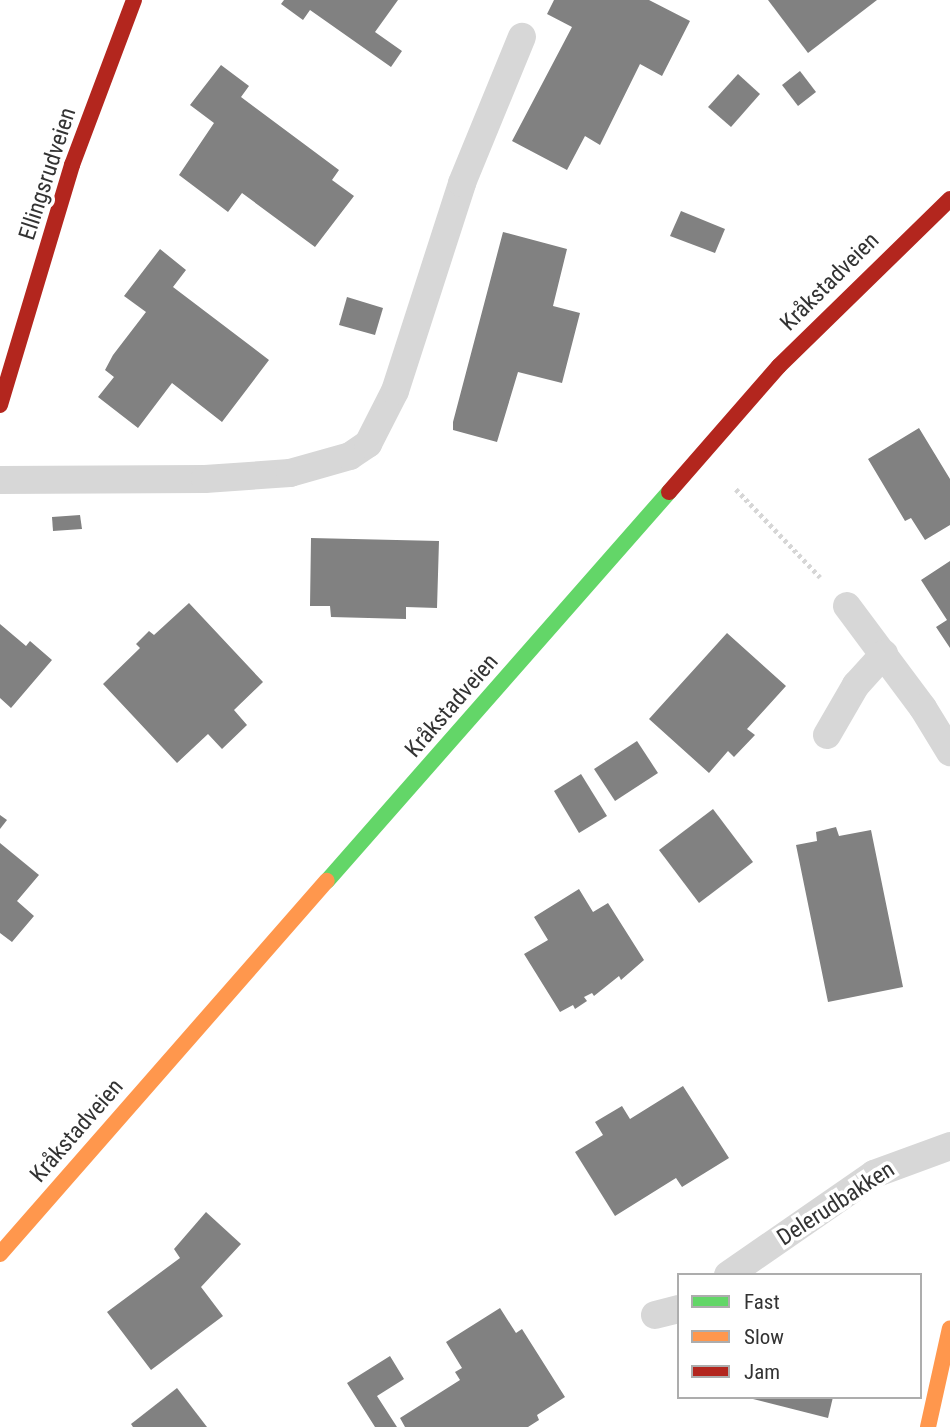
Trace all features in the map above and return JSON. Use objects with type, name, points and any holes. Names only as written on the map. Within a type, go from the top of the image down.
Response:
[{"type":"main road","name":"Ellingsrudveien","points":[[0,405],[72,165],[134,0]]},
{"type":"main road","name":"Kråkstadveien","points":[[0,1254],[779,366],[858,284],[950,199]]},
{"type":"main road","points":[[928,1427],[950,1328]]},
{"type":"lane","points":[[0,480],[191,479],[290,473],[350,456],[368,443],[395,391],[462,183],[522,37]]},
{"type":"lane","points":[[847,607],[884,654],[950,752]]},
{"type":"lane","points":[[827,735],[856,685],[884,654]]},
{"type":"lane","name":"Delerudbakken","points":[[731,1273],[874,1174],[950,1146]]},
{"type":"path","points":[[729,483],[847,607]]},
{"type":"building","points":[[284,0],[398,0],[375,32],[402,51],[391,67],[310,10],[303,20],[281,4]]},
{"type":"building","points":[[554,0],[649,0],[690,21],[662,76],[640,64],[600,145],[585,136],[567,170],[512,141],[572,27],[547,14]]},
{"type":"building","points":[[768,0],[877,0],[808,53]]},
{"type":"building","points":[[221,65],[249,86],[241,97],[339,170],[332,180],[354,196],[315,247],[242,193],[228,212],[179,175],[214,123],[190,105]]},
{"type":"building","points":[[800,71],[816,92],[798,106],[782,85]]},
{"type":"building","points":[[738,74],[760,94],[731,127],[708,107]]},
{"type":"building","points":[[681,211],[725,229],[715,253],[670,236]]},
{"type":"building","points":[[503,232],[567,249],[553,306],[580,313],[562,383],[518,372],[497,442],[453,430],[453,422]]},
{"type":"building","points":[[160,249],[186,270],[173,287],[269,360],[222,422],[172,383],[138,428],[98,397],[114,377],[105,370],[113,355],[146,312],[124,296]]},
{"type":"building","points":[[347,297],[383,308],[375,335],[339,325]]},
{"type":"building","points":[[919,428],[950,479],[950,525],[925,540],[911,518],[905,521],[868,459]]},
{"type":"building","points":[[80,515],[82,529],[53,531],[52,517]]},
{"type":"building","points":[[311,538],[439,541],[437,608],[406,607],[406,619],[331,617],[330,606],[310,606]]},
{"type":"building","points":[[950,561],[950,648],[936,627],[947,620],[921,580]]},
{"type":"building","points":[[189,603],[263,682],[234,710],[247,725],[222,749],[208,734],[177,763],[103,684],[140,648],[136,644],[149,631],[154,635]]},
{"type":"building","points":[[0,624],[26,646],[30,641],[52,660],[11,708],[0,698]]},
{"type":"building","points":[[727,633],[786,686],[747,729],[755,735],[734,757],[728,751],[709,773],[649,719]]},
{"type":"building","points":[[637,741],[658,773],[615,801],[594,769]]},
{"type":"building","points":[[581,774],[607,816],[579,833],[554,791]]},
{"type":"building","points":[[713,809],[753,862],[699,903],[659,850]]},
{"type":"building","points":[[0,815],[7,820],[0,829]]},
{"type":"building","points":[[836,827],[839,836],[871,830],[903,987],[828,1002],[796,845],[817,841],[816,832]]},
{"type":"building","points":[[0,843],[39,875],[17,901],[34,916],[12,942],[0,933]]},
{"type":"building","points":[[579,889],[593,912],[608,903],[644,960],[621,980],[619,976],[594,996],[592,993],[584,997],[587,1001],[575,1009],[573,1005],[560,1012],[524,954],[548,940],[534,917]]},
{"type":"building","points":[[683,1086],[729,1158],[682,1187],[676,1178],[615,1216],[575,1152],[603,1135],[595,1122],[622,1106],[630,1119]]},
{"type":"building","points":[[206,1212],[241,1244],[201,1287],[223,1316],[151,1370],[107,1312],[180,1258],[174,1249]]},
{"type":"building","points":[[500,1308],[516,1333],[522,1329],[565,1397],[537,1415],[539,1420],[528,1427],[405,1427],[400,1418],[460,1380],[455,1372],[462,1368],[446,1342]]},
{"type":"building","points":[[390,1356],[404,1379],[377,1396],[397,1427],[375,1427],[347,1383]]},
{"type":"building","points":[[177,1388],[207,1427],[133,1427],[131,1424]]},
{"type":"building","points":[[753,1399],[833,1399],[828,1418]]},
{"type":"traffic: fast","points":[[327,881],[669,492]]},
{"type":"traffic: slow","points":[[0,1254],[327,881]]},
{"type":"traffic: slow","points":[[928,1427],[950,1328]]},
{"type":"traffic: jam","points":[[0,405],[72,165],[134,0]]},
{"type":"traffic: jam","points":[[669,492],[779,366],[950,199]]}]
